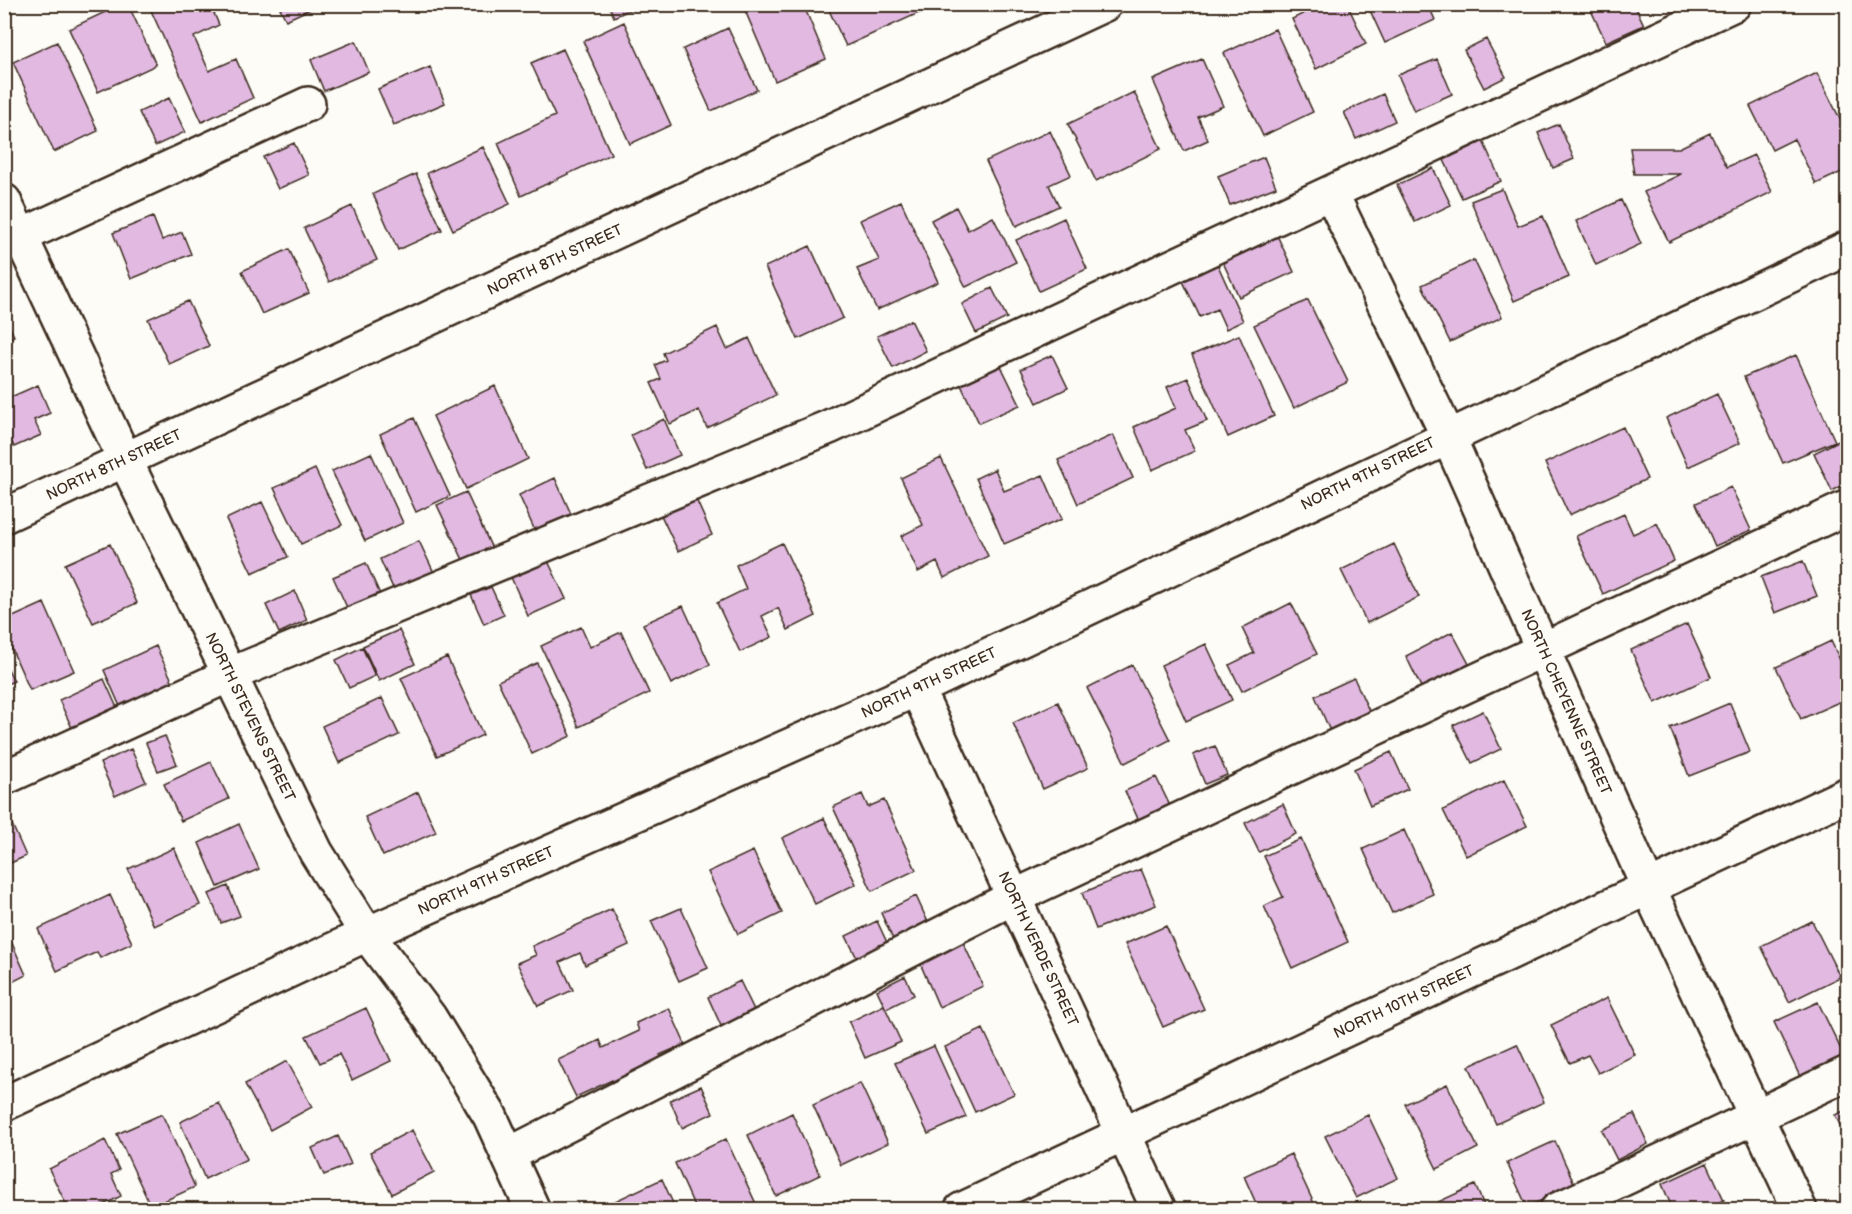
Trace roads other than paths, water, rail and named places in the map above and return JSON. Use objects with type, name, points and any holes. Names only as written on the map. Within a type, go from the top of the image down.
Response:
[{"type":"street","name":"NORTH 8TH STREET","points":[[4,516],[1105,4]]},
{"type":"street","points":[[4,778],[229,675],[829,427],[1332,195],[1734,4]]},
{"type":"street","points":[[13,240],[308,104]]},
{"type":"street","name":"NORTH CHEYENNE STREET","points":[[1332,195],[1448,436],[1649,889],[1800,1209]]},
{"type":"street","name":"NORTH STEVENS STREET","points":[[4,201],[13,240],[125,460],[316,852],[367,934],[430,1018],[490,1116],[533,1209]]},
{"type":"street","name":"NORTH 9TH STREET","points":[[4,1104],[367,934],[917,689],[1848,248]]},
{"type":"street","points":[[508,1155],[1014,897],[1848,507]]},
{"type":"street","name":"NORTH VERDE STREET","points":[[917,689],[1159,1209]]},
{"type":"street","name":"NORTH 10TH STREET","points":[[961,1209],[1848,794]]},
{"type":"street","points":[[1557,1209],[1848,1073]]}]
